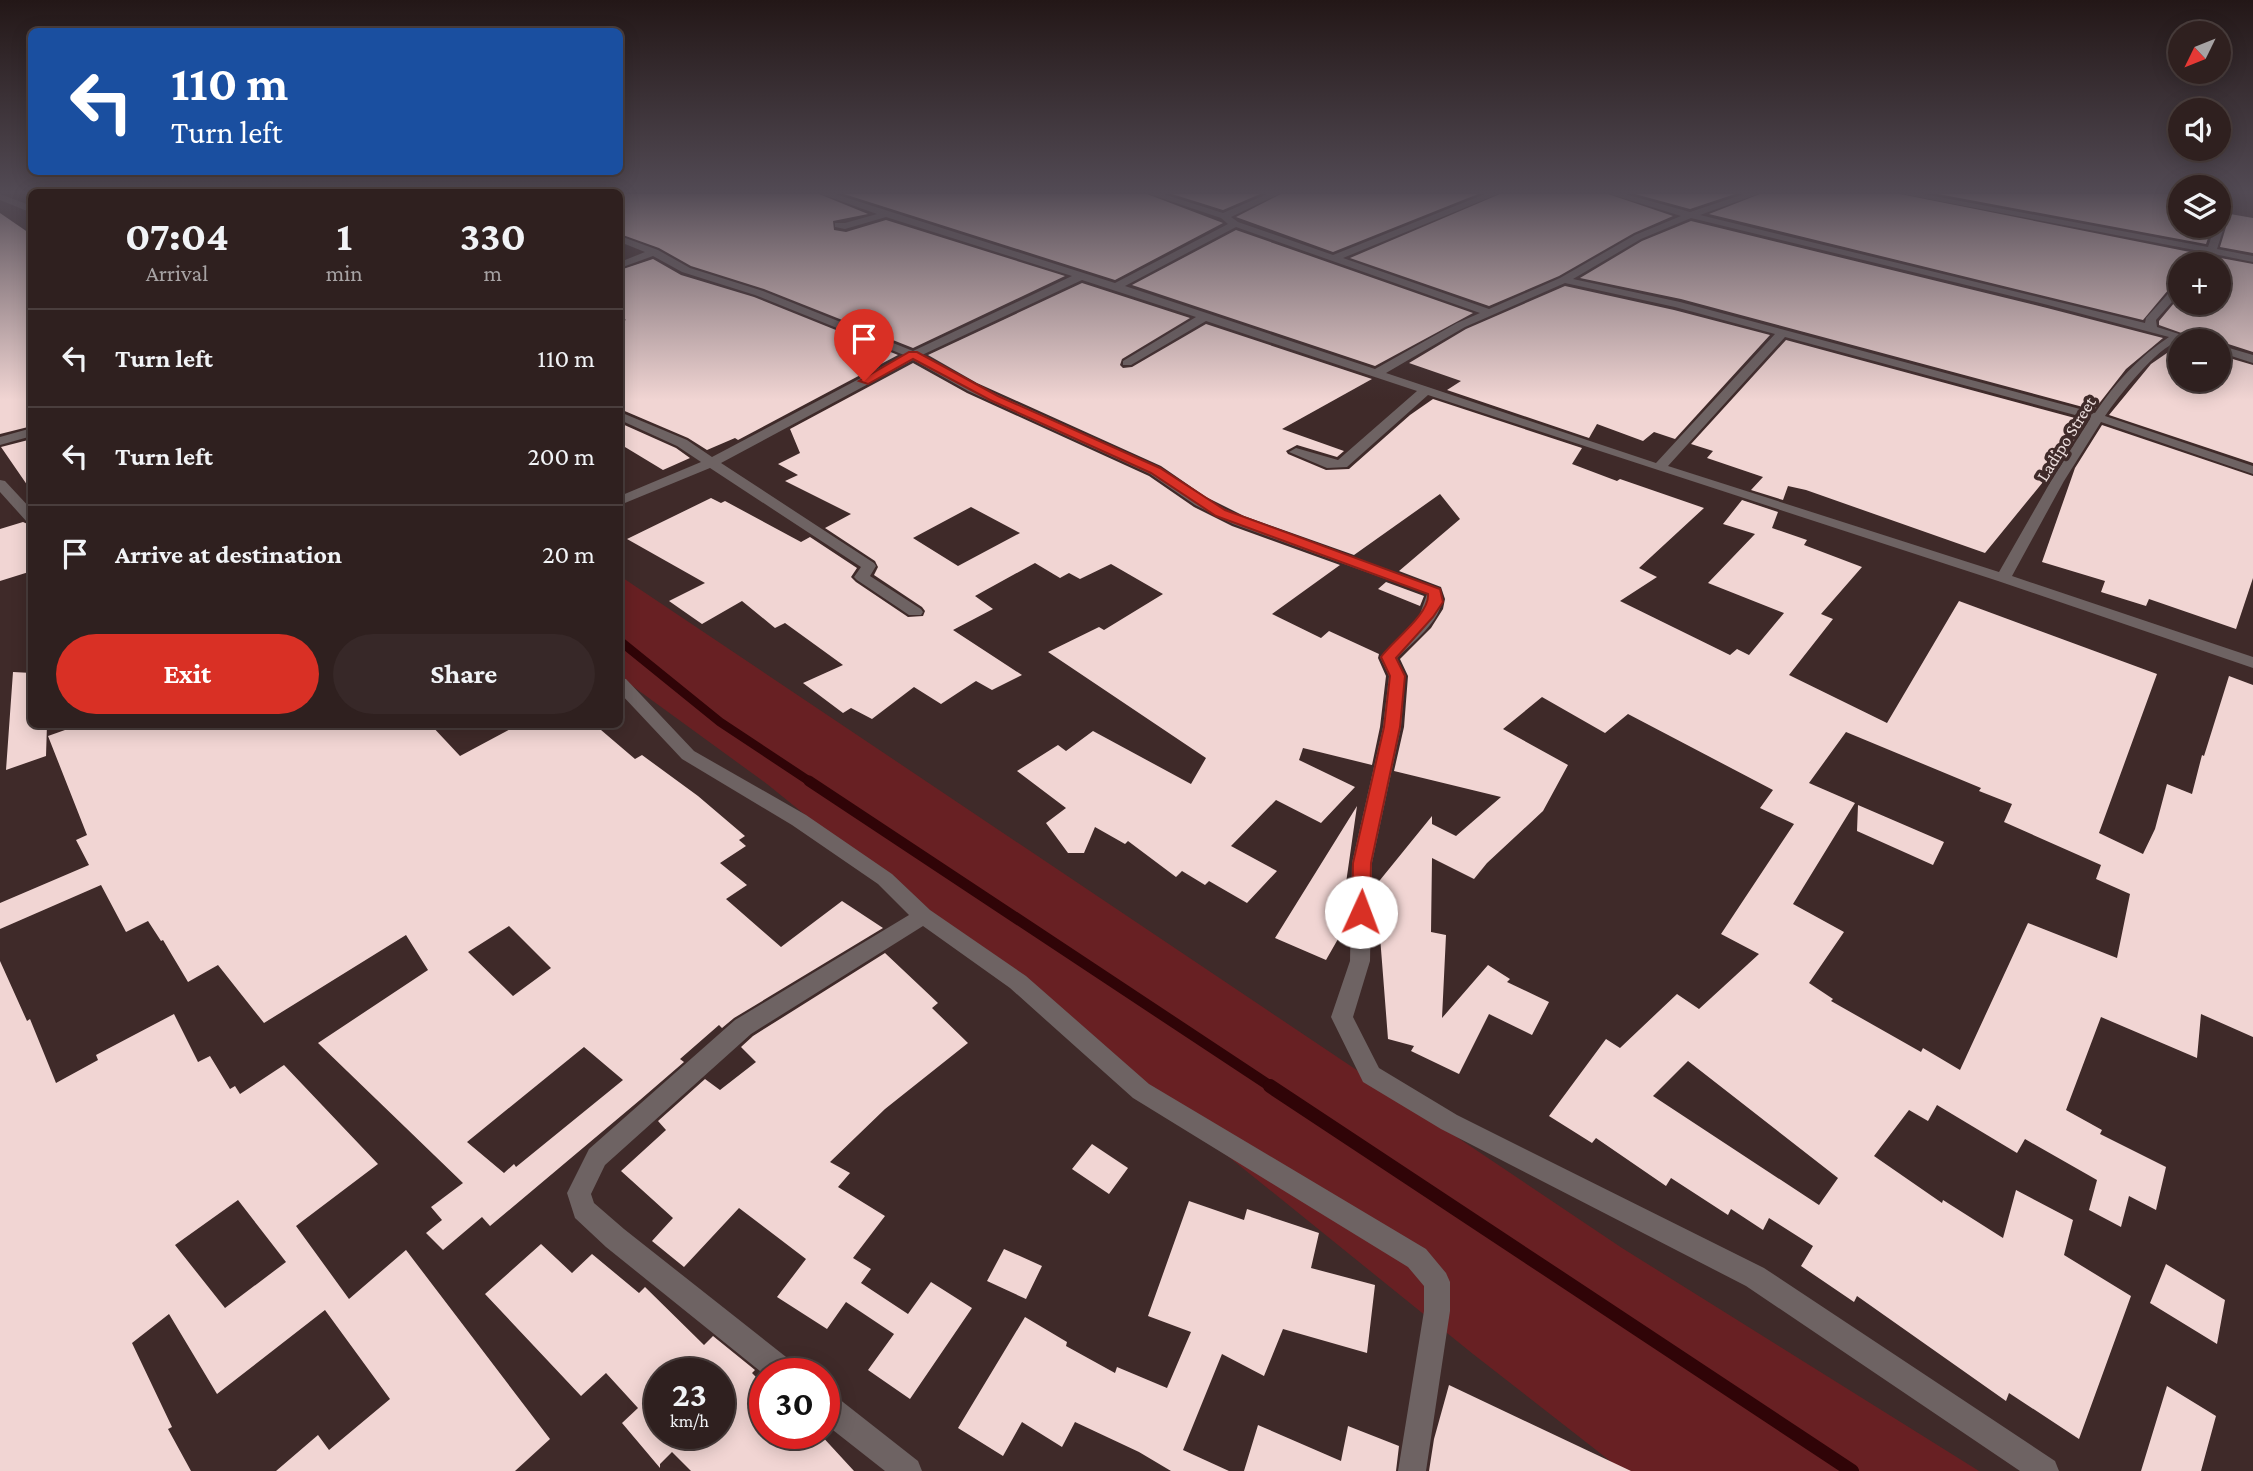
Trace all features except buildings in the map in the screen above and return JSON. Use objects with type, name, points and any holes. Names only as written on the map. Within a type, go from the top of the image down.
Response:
[{"type":"street","points":[[673,263],[686,270],[759,293],[913,355],[984,393],[1156,471],[1220,513],[1435,592],[1436,602],[1428,614],[1388,657],[1397,676],[1392,727],[1362,863],[1360,961],[1342,1017],[1371,1075],[1449,1122],[1755,1277],[2045,1471]]},
{"type":"street","points":[[1038,263],[1659,468],[2003,578],[2253,663]]},
{"type":"street","points":[[1116,287],[1162,263]]},
{"type":"street","points":[[1347,263],[1491,313]]},
{"type":"street","points":[[1374,374],[1461,325],[1564,280],[1594,263]]},
{"type":"street","points":[[1887,263],[2060,303],[2168,333]]},
{"type":"street","points":[[623,500],[712,462],[913,355],[1079,276]]},
{"type":"street","points":[[1564,280],[1676,304],[2097,417],[2253,470]]},
{"type":"street","points":[[2152,329],[2150,320],[2168,300]]},
{"type":"street","points":[[1127,363],[1204,317]]},
{"type":"street","points":[[1659,468],[1783,332]]},
{"type":"street","name":"Ladipo Street","points":[[2003,578],[2097,417],[2150,354],[2168,343]]},
{"type":"street","points":[[2231,352],[2253,359]]},
{"type":"street","points":[[1296,452],[1332,465],[1342,464],[1425,391]]},
{"type":"street","points":[[623,417],[682,443],[869,566],[862,577],[915,612]]},
{"type":"street","points":[[0,441],[28,433]]},
{"type":"street","points":[[0,484],[28,515]]},
{"type":"street","points":[[623,686],[688,755],[799,820],[885,879],[923,916],[1018,982],[1141,1091],[1417,1258],[1437,1282],[1437,1311],[1412,1471]]},
{"type":"street","points":[[765,1358],[615,1238],[584,1210],[579,1193],[597,1157],[743,1027],[923,916]]},
{"type":"street","points":[[840,1418],[908,1471]]},
{"type":"shaded area","points":[[623,578],[1622,1248],[1979,1471],[1623,1471],[1473,1354],[767,784],[623,679]]},
{"type":"waterway","points":[[623,643],[720,722],[812,783]]},
{"type":"waterway","points":[[809,781],[1273,1088]]},
{"type":"waterway","points":[[1270,1086],[1852,1471]]},
{"type":"route","points":[[864,381],[913,355],[972,388],[1156,471],[1220,513],[1435,592],[1436,602],[1428,614],[1388,657],[1397,676],[1392,727],[1362,863],[1361,912]]}]
